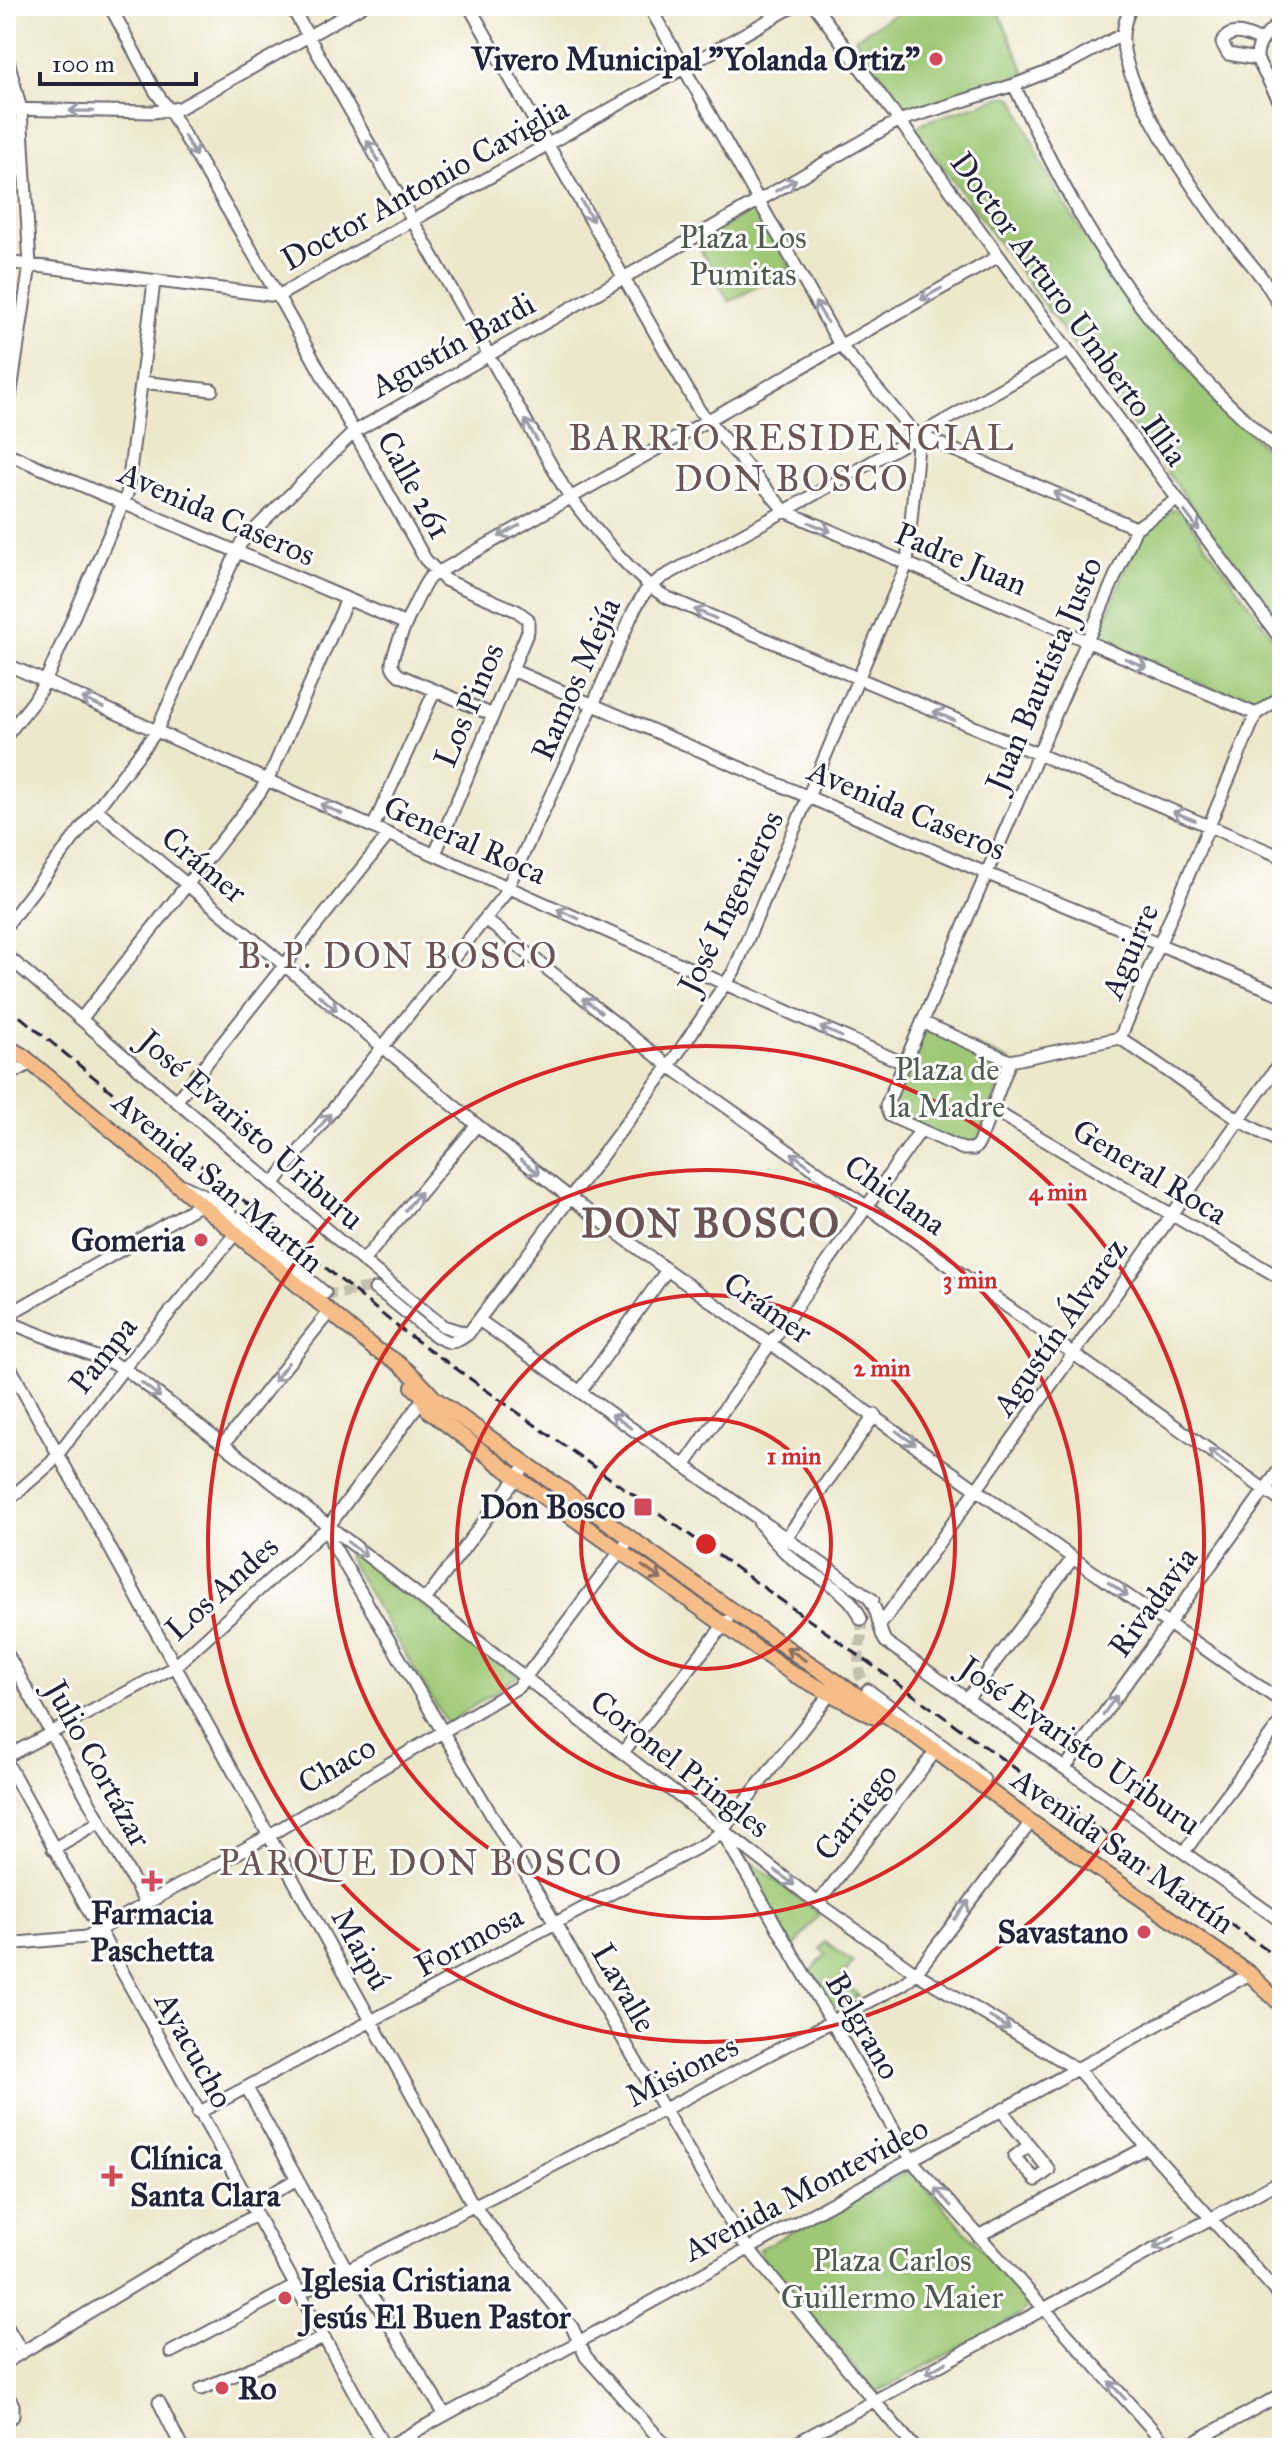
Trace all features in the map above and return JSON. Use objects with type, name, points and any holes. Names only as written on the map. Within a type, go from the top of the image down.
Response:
[{"type":"main road","name":"Avenida San Martín","points":[[6,1035],[27,1060]]},
{"type":"main road","name":"Avenida San Martín","points":[[6,1046],[27,1060],[376,1350],[411,1374],[434,1398],[631,1537],[835,1688],[931,1750],[1250,1974],[1282,2006]]},
{"type":"main road","name":"Avenida San Martín","points":[[376,1350],[385,1364],[423,1399],[433,1415],[517,1478],[793,1674],[835,1688]]},
{"type":"main road","points":[[433,1415],[448,1415],[489,1445],[494,1441]]},
{"type":"street","name":"Calle 261","points":[[110,6],[155,91],[170,111],[278,296],[425,559],[436,572]]},
{"type":"street","points":[[291,6],[570,497],[650,587],[668,598],[859,680],[1282,857]]},
{"type":"street","points":[[6,109],[170,111],[194,102],[362,6]]},
{"type":"street","name":"Padre Juan","points":[[469,6],[706,421],[785,511],[1256,714]]},
{"type":"street","points":[[649,6],[840,345],[919,435],[1136,528]]},
{"type":"street","name":"Doctor Antonio Caviglia","points":[[6,262],[278,296],[794,6]]},
{"type":"street","name":"Doctor Arturo Umberto Illia","points":[[815,6],[1282,641]]},
{"type":"street","points":[[1131,6],[1123,34],[1130,71],[1148,109],[1188,180],[1259,273],[1282,311]]},
{"type":"street","points":[[1282,20],[1261,41],[1256,52],[1282,106]]},
{"type":"street","points":[[1257,59],[1228,54],[1222,43],[1227,35],[1233,33],[1261,41]]},
{"type":"street","name":"Agustín Bardi","points":[[6,926],[156,732],[236,551],[246,537],[354,432],[898,121],[1014,85],[1065,65],[1123,34]]},
{"type":"street","points":[[6,53],[21,110],[30,265],[6,424]]},
{"type":"street","points":[[1014,85],[1074,206],[1135,298],[1170,344],[1219,397],[1282,454]]},
{"type":"street","points":[[493,715],[399,675],[393,668],[391,660],[422,588],[436,572],[999,256]]},
{"type":"street","points":[[1259,273],[1282,295]]},
{"type":"street","points":[[6,736],[45,682],[124,502],[154,282]]},
{"type":"street","name":"Ramos Mejía","points":[[274,1183],[486,920],[509,887],[634,610],[650,587],[661,578],[1068,351]]},
{"type":"street","points":[[141,382],[212,390]]},
{"type":"street","name":"José Ingenieros","points":[[468,1334],[726,985],[810,796],[907,564],[919,435]]},
{"type":"street","name":"Avenida Caseros","points":[[6,453],[406,624]]},
{"type":"street","name":"Juan Bautista Justo","points":[[920,1131],[890,1116],[886,1106],[903,1063],[988,874],[1036,755],[1136,528],[1177,500]]},
{"type":"street","name":"Los Pinos","points":[[435,854],[528,631],[528,619],[517,611],[451,584],[436,572]]},
{"type":"street","points":[[82,1018],[267,780],[347,599]]},
{"type":"street","name":"General Roca","points":[[6,664],[903,1063]]},
{"type":"street","name":"Avenida Caseros","points":[[512,670],[988,874],[1282,995]]},
{"type":"street","points":[[373,827],[435,690]]},
{"type":"street","points":[[1256,714],[1282,696]]},
{"type":"street","name":"Aguirre","points":[[1010,1061],[1120,1038],[1256,714]]},
{"type":"street","name":"Crámer","points":[[96,809],[383,1048],[569,1197],[1073,1558],[1282,1702]]},
{"type":"street","points":[[177,1100],[389,834]]},
{"type":"street","name":"Chiclana","points":[[486,920],[669,1066],[1282,1502]]},
{"type":"street","name":"José Evaristo Uriburu","points":[[6,955],[363,1261],[443,1326],[468,1334]]},
{"type":"street","points":[[684,1466],[920,1131],[968,1150],[979,1143],[1010,1061],[922,1022]]},
{"type":"street","points":[[1120,1038],[1239,1120],[1282,1144]]},
{"type":"street","points":[[6,1077],[27,1060]]},
{"type":"street","name":"Agustín Álvarez","points":[[881,1624],[1282,1060]]},
{"type":"street","name":"General Roca","points":[[991,1109],[1282,1279]]},
{"type":"street","points":[[363,1261],[477,1125]]},
{"type":"street","points":[[174,1182],[214,1200],[325,1293]]},
{"type":"street","points":[[6,1318],[201,1204]]},
{"type":"street","name":"Pampa","points":[[6,1502],[58,1454],[124,1368],[235,1234]]},
{"type":"street","points":[[580,1392],[667,1270]]},
{"type":"street","points":[[375,1289],[392,1298],[442,1339],[457,1341],[468,1334]]},
{"type":"street","points":[[223,1445],[330,1311]]},
{"type":"street","name":"Coronel Pringles","points":[[6,1318],[124,1368],[818,1903],[916,1973],[1078,2070],[1280,2293]]},
{"type":"street","name":"José Evaristo Uriburu","points":[[479,1320],[869,1598],[894,1604]]},
{"type":"street","name":"Maipú","points":[[6,1360],[473,2205],[572,2327],[586,2357],[668,2448]]},
{"type":"street","name":"Los Andes","points":[[6,1759],[174,1667],[328,1527],[423,1399]]},
{"type":"street","points":[[787,1537],[875,1415]]},
{"type":"street","points":[[425,1600],[527,1464]]},
{"type":"street","name":"Rivadavia","points":[[1065,1768],[1282,1466]]},
{"type":"street","points":[[752,1513],[777,1545],[850,1600],[861,1619]]},
{"type":"street","name":"Lavalle","points":[[328,1527],[332,1543],[739,2237],[915,2448]]},
{"type":"street","name":"Chaco","points":[[6,1944],[83,1938],[268,1836],[518,1687],[631,1537]]},
{"type":"street","points":[[968,1698],[1073,1558]]},
{"type":"street","name":"José Evaristo Uriburu","points":[[869,1598],[878,1611],[881,1633],[886,1642],[1282,1922]]},
{"type":"street","points":[[623,1752],[734,1612]]},
{"type":"street","name":"Julio Cortázar","points":[[6,1652],[145,1902]]},
{"type":"street","name":"Formosa","points":[[198,2113],[710,1841],[722,1831],[835,1688]]},
{"type":"street","points":[[868,1690],[967,1764],[1013,1809]]},
{"type":"street","points":[[1184,1852],[1282,1720]]},
{"type":"street","name":"Carriego","points":[[818,1903],[931,1750]]},
{"type":"street","name":"Ayacucho","points":[[6,1759],[385,2448]]},
{"type":"street","points":[[53,1849],[99,1822]]},
{"type":"street","name":"Misiones","points":[[171,2352],[297,2290],[350,2268],[665,2109],[893,1989],[916,1973],[1031,1822]]},
{"type":"street","name":"Belgrano","points":[[722,1831],[912,2161],[1169,2448]]},
{"type":"street","name":"Avenida Montevideo","points":[[385,2448],[1250,1974]]},
{"type":"street","points":[[247,2088],[350,2268],[445,2415]]},
{"type":"street","points":[[1002,2111],[1028,2146]]},
{"type":"street","points":[[978,2236],[1147,2147]]},
{"type":"street","points":[[266,2197],[297,2179]]},
{"type":"street","points":[[787,2448],[1282,2180]]},
{"type":"street","points":[[6,2362],[256,2215]]},
{"type":"street","points":[[6,2325],[22,2352]]},
{"type":"street","points":[[201,2389],[324,2338]]},
{"type":"street","points":[[6,2393],[13,2405],[10,2419]]},
{"type":"street","points":[[1183,2448],[1282,2394]]},
{"type":"street","points":[[159,2402],[182,2448]]},
{"type":"street","points":[[409,2435],[419,2448]]},
{"type":"green space","points":[[908,6],[996,6],[1026,74],[908,112],[855,38]]},
{"type":"green space","points":[[1002,97],[1011,97],[1016,101],[1041,161],[1068,210],[1122,289],[1183,362],[1282,465],[1282,628],[915,129],[924,122]]},
{"type":"green space","name":"Plaza Los Pumitas","points":[[757,208],[791,268],[729,302],[696,242]]},
{"type":"green space","points":[[1172,510],[1182,511],[1282,650],[1282,687],[1254,707],[1102,642],[1099,637],[1138,537]]},
{"type":"green space","name":"Plaza de la Madre","points":[[922,1022],[1010,1061],[974,1149],[896,1120],[888,1099]]},
{"type":"green space","points":[[350,1554],[518,1676],[447,1724],[347,1557]]},
{"type":"green space","points":[[735,1849],[819,1914],[793,1949]]},
{"type":"green space","points":[[825,1942],[853,1962],[840,1980],[859,1995],[838,2006],[831,2003],[812,1970],[826,1954],[820,1949]]},
{"type":"green space","name":"Plaza Carlos Guillermo Maier","points":[[911,2170],[1026,2299],[1027,2306],[1022,2314],[876,2393],[761,2256],[759,2249]]},
{"type":"tunnel","points":[[325,1293],[375,1289]]},
{"type":"tunnel","points":[[861,1619],[858,1663],[862,1681],[868,1690]]},
{"type":"railway","points":[[6,1005],[399,1328],[1282,1961]]},
{"type":"place","name":"Vivero Municipal \"Yolanda Ortiz\"","points":[[936,59]]},
{"type":"place","name":"Gomeria","points":[[201,1240]]},
{"type":"place","name":"Don Bosco","points":[[643,1507]]},
{"type":"place","name":"Farmacia Paschetta","points":[[152,1881]]},
{"type":"place","name":"Savastano","points":[[1144,1932]]},
{"type":"place","name":"Clínica Santa Clara","points":[[112,2176]]},
{"type":"place","name":"Iglesia Cristiana Jesús El Buen Pastor","points":[[285,2298]]},
{"type":"place","name":"Ro","points":[[222,2388]]},
{"type":"district","name":"BARRIO RESIDENCIAL DON BOSCO","points":[[792,458]]},
{"type":"district","name":"B. P. DON BOSCO","points":[[398,956]]},
{"type":"district","name":"DON BOSCO","points":[[711,1223]]},
{"type":"district","name":"PARQUE DON BOSCO","points":[[421,1863]]}]
